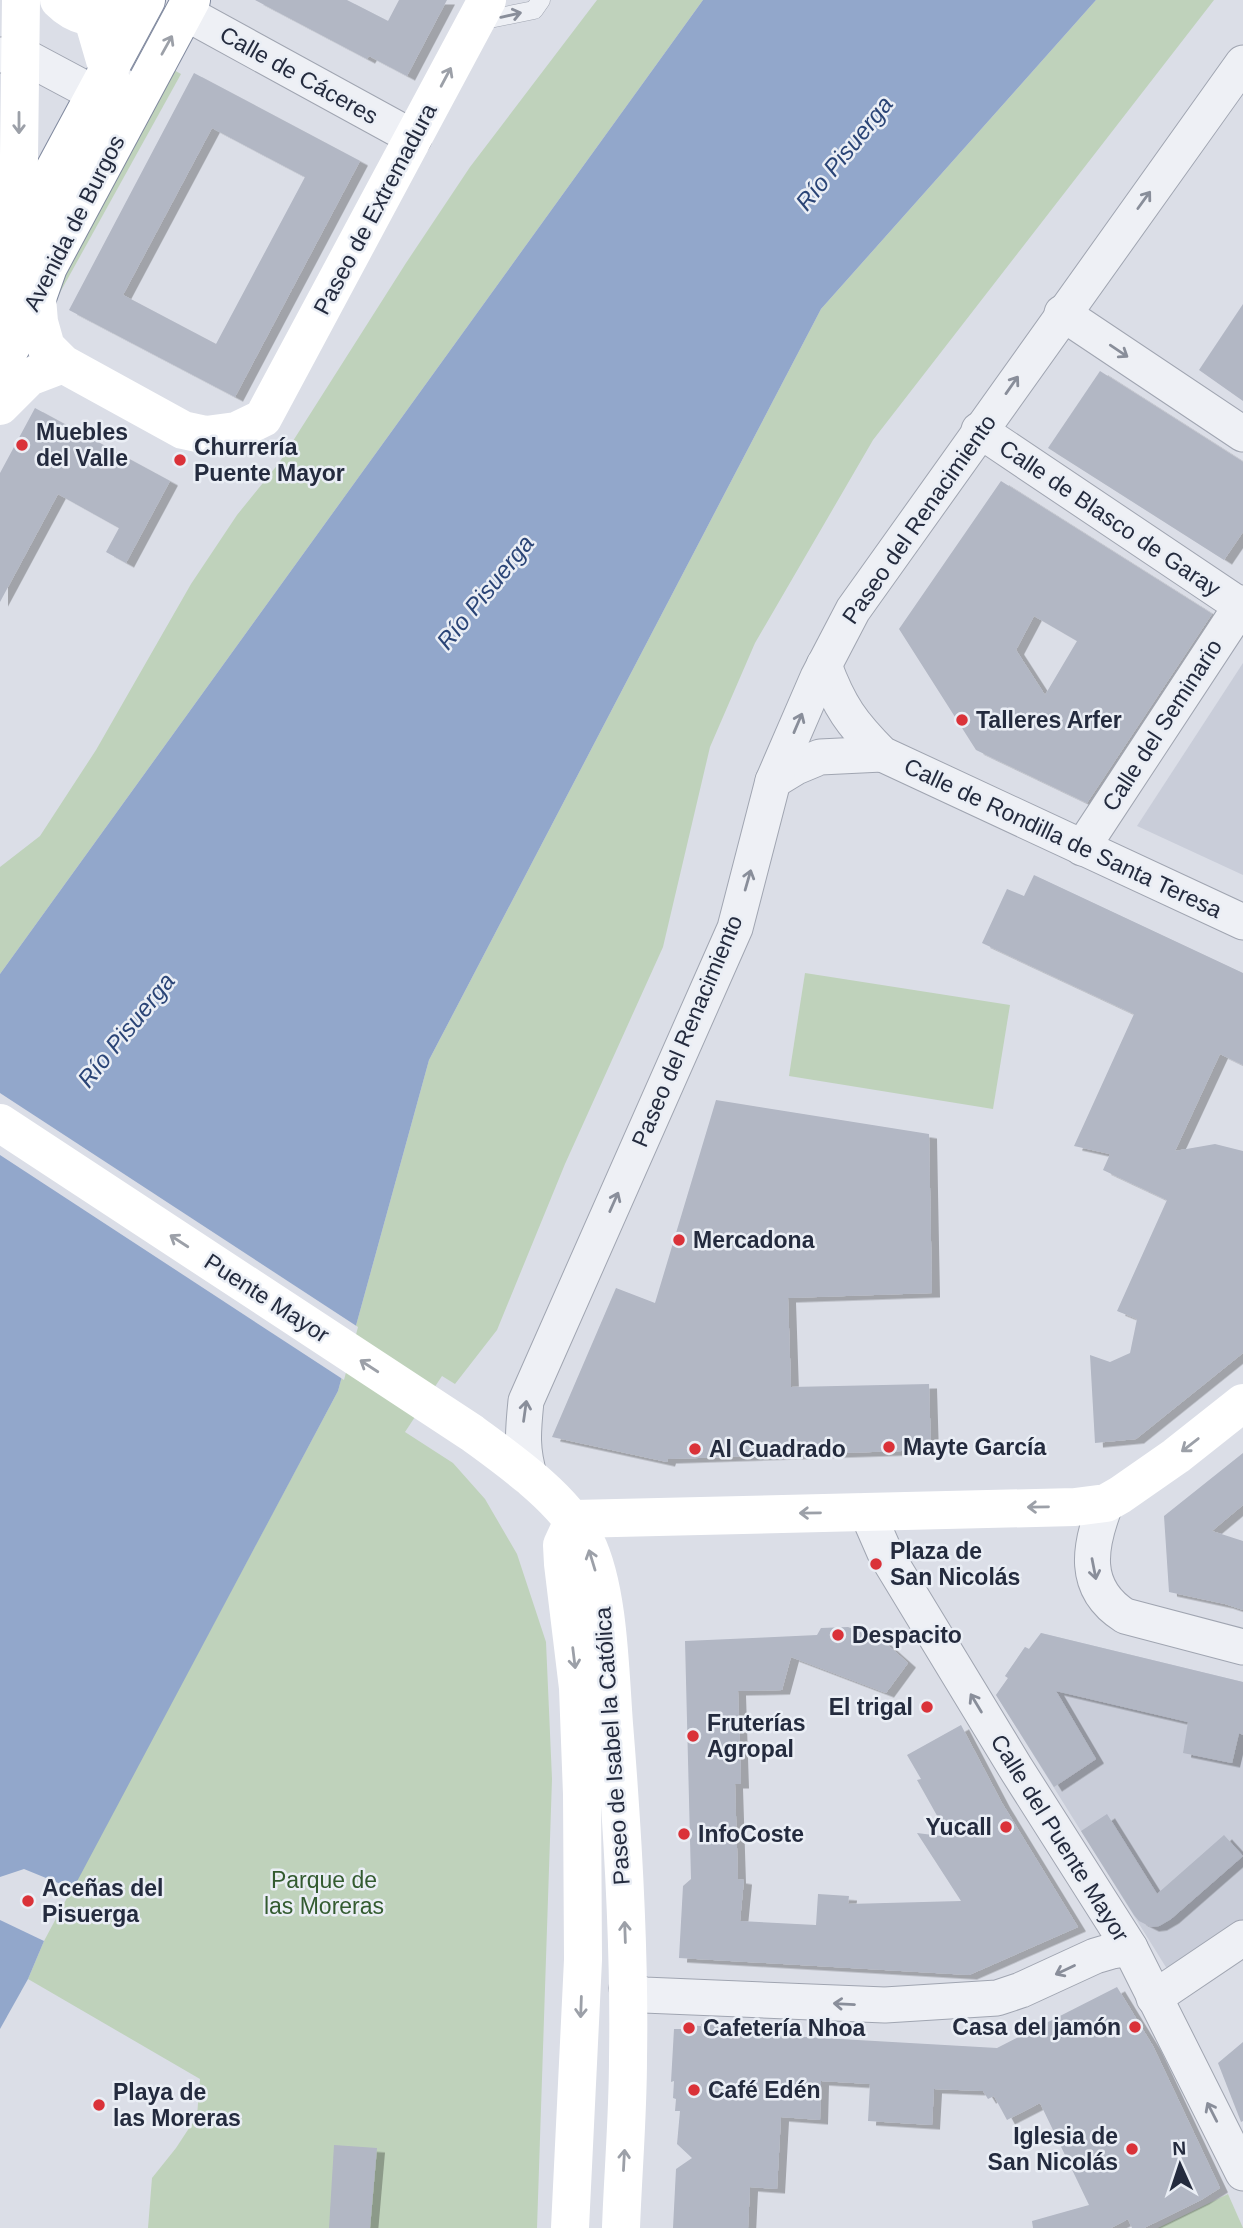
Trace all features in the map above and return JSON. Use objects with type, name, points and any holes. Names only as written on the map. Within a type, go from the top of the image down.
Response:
[{"type":"main road","points":[[19,235],[10,55],[21,0]]},
{"type":"main road","points":[[59,0],[66,7],[93,19],[142,8]]},
{"type":"main road","name":"Avenida de Burgos","points":[[0,367],[37,298],[48,267],[188,6]]},
{"type":"main road","name":"Avenida de Burgos","points":[[0,271],[105,85],[142,8]]},
{"type":"main road","name":"Paseo de Extremadura","points":[[63,364],[183,430],[206,435],[236,431],[263,418],[481,11]]},
{"type":"main road","points":[[0,323],[22,273],[116,98],[105,85],[93,19]]},
{"type":"main road","points":[[0,406],[29,377],[63,364],[46,347],[38,322],[37,298]]},
{"type":"main road","name":"Puente Mayor","points":[[0,1123],[426,1403],[530,1478]]},
{"type":"main road","points":[[530,1478],[574,1519],[1075,1507],[1106,1503],[1148,1477],[1243,1403]]},
{"type":"main road","name":"Paseo de Isabel la Católica","points":[[574,1519],[587,1544],[597,1576],[608,1633],[622,1825],[628,2059],[621,2228]]},
{"type":"main road","name":"Paseo de Isabel la Católica","points":[[570,2228],[583,1960],[580,1721],[562,1545],[574,1519]]},
{"type":"street","name":"Calle de Cáceres","points":[[188,6],[414,138]]},
{"type":"street","points":[[10,55],[105,85],[149,78]]},
{"type":"street","name":"Paseo del Renacimiento","points":[[530,1478],[523,1458],[526,1401],[735,928],[772,781],[824,665],[853,610],[1243,62]]},
{"type":"street","points":[[1062,313],[1243,434]]},
{"type":"street","name":"Calle de Blasco de Garay","points":[[979,430],[1242,604]]},
{"type":"street","name":"Calle del Seminario","points":[[1082,848],[1242,604]]},
{"type":"street","name":"Calle de Rondilla de Santa Teresa","points":[[824,665],[843,710],[882,754],[1082,848],[1226,906],[1243,922]]},
{"type":"street","name":"Calle de Rondilla de Santa Teresa","points":[[772,781],[820,757],[882,754]]},
{"type":"street","points":[[1106,1503],[1093,1537],[1091,1554],[1098,1589],[1110,1606],[1125,1616],[1243,1647]]},
{"type":"street","name":"Calle del Puente Mayor","points":[[863,1512],[871,1521],[885,1553],[1015,1767],[1130,1948],[1243,2173]]},
{"type":"street","points":[[1154,1998],[1243,1938]]},
{"type":"street","points":[[627,1988],[644,1995],[885,2005],[998,1998],[1095,1956],[1130,1948]]},
{"type":"lane","points":[[481,11],[534,10],[541,0]]},
{"type":"shaded area","points":[[1243,663],[1243,875],[1137,826]]},
{"type":"shaded area","points":[[1041,1633],[1243,1682],[1243,1924],[1169,1972],[996,1695],[1008,1678],[1005,1676],[1025,1647],[1029,1649]]},
{"type":"green space","points":[[597,0],[703,0],[0,974],[0,867],[40,836],[96,750],[191,584],[237,515],[279,463],[470,167]]},
{"type":"green space","name":"Parque de las Moreras","points":[[1096,0],[1214,0],[873,440],[755,643],[710,747],[663,947],[565,1164],[497,1330],[455,1384],[442,1376],[405,1432],[453,1463],[485,1499],[517,1554],[546,1642],[552,1779],[537,2228],[148,2228],[152,2178],[197,2116],[200,2079],[28,1979],[44,1941],[338,1391],[429,1060],[821,309]]},
{"type":"green space","points":[[172,69],[181,74],[47,316],[45,301]]},
{"type":"green space","points":[[805,973],[1010,1005],[993,1109],[789,1076]]},
{"type":"green space","points":[[1228,2194],[1243,2228],[1158,2228]]},
{"type":"water","name":"Río Pisuerga","points":[[703,0],[1096,0],[821,309],[429,1060],[338,1391],[73,1889],[24,1869],[0,1877],[0,974]]},
{"type":"water","points":[[0,1920],[44,1941],[28,1979],[0,2029]]},
{"type":"pier","points":[[0,1093],[358,1327],[344,1380],[0,1155]]},
{"type":"building","points":[[255,0],[347,0],[388,21],[399,0],[447,0],[407,76],[369,56],[367,59]]},
{"type":"building","points":[[194,73],[360,161],[235,397],[69,310]],"holes":[[[212,128],[305,177],[216,344],[123,295]]]},
{"type":"building","points":[[1243,304],[1243,401],[1199,370]]},
{"type":"building","points":[[1100,371],[1243,462],[1243,532],[1224,560],[1048,448]]},
{"type":"building","points":[[35,408],[170,481],[126,563],[106,552],[119,528],[58,494],[0,602],[0,473]]},
{"type":"building","points":[[1001,481],[1212,614],[1087,803],[976,750],[899,629]],"holes":[[[1034,616],[1077,641],[1045,695],[1016,650]]]},
{"type":"building","points":[[1034,875],[1243,973],[1243,1065],[1220,1054],[1175,1151],[1215,1144],[1243,1151],[1243,1353],[1136,1439],[1095,1443],[1090,1355],[1110,1362],[1130,1353],[1137,1319],[1117,1311],[1167,1200],[1103,1170],[1110,1154],[1074,1146],[1134,1014],[982,943],[1007,889],[1024,896]]},
{"type":"building","points":[[716,1100],[929,1134],[932,1293],[788,1298],[791,1387],[929,1384],[931,1450],[668,1459],[667,1462],[552,1437],[616,1288],[655,1303]]},
{"type":"building","points":[[1243,1453],[1243,1505],[1212,1531],[1243,1541],[1243,1610],[1169,1592],[1164,1516]]},
{"type":"building","points":[[848,1627],[881,1639],[908,1663],[886,1693],[791,1657],[782,1690],[738,1691],[741,1784],[735,1784],[738,1879],[744,1880],[740,1921],[816,1925],[818,1894],[849,1896],[848,1904],[961,1901],[917,1833],[949,1837],[917,1780],[921,1779],[907,1755],[961,1725],[1002,1803],[1078,1927],[969,1975],[679,1958],[683,1886],[691,1879],[685,1641],[817,1635],[821,1628]]},
{"type":"building","points":[[1041,1633],[1243,1682],[1243,1735],[1239,1733],[1232,1763],[1183,1753],[1188,1722],[1056,1691],[1096,1759],[1054,1787],[996,1695],[1008,1678],[1005,1676],[1025,1647],[1029,1649]]},
{"type":"building","points":[[1107,1814],[1157,1894],[1224,1835],[1243,1856],[1171,1919],[1151,1927],[1134,1915],[1081,1831]]},
{"type":"building","points":[[1117,1987],[1153,2046],[1220,2188],[1201,2200],[1144,2228],[1132,2228],[1128,2219],[1111,2228],[1033,2228],[1032,2221],[1089,2205],[1040,2103],[1007,2120],[994,2096],[988,2099],[983,2091],[934,2089],[932,2125],[868,2121],[870,2084],[821,2081],[820,2120],[781,2117],[777,2189],[750,2187],[748,2228],[673,2228],[676,2169],[692,2158],[677,2144],[680,2111],[675,2111],[674,2081],[671,2082],[674,2029],[683,2029],[683,2025],[701,2024],[738,2026],[737,2033],[997,2048]]},
{"type":"building","points":[[1243,2042],[1243,2121],[1241,2122],[1218,2063]]},
{"type":"building","points":[[334,2145],[377,2148],[370,2228],[329,2228]]},
{"type":"place","name":"Muebles del Valle","points":[[22,445]]},
{"type":"place","name":"Churrería Puente Mayor","points":[[180,460]]},
{"type":"place","name":"Talleres Arfer","points":[[962,720]]},
{"type":"place","name":"Mercadona","points":[[679,1240]]},
{"type":"place","name":"Mayte García","points":[[889,1447]]},
{"type":"place","name":"Al Cuadrado","points":[[695,1449]]},
{"type":"place","name":"Plaza de San Nicolás","points":[[876,1564]]},
{"type":"place","name":"Despacito","points":[[838,1635]]},
{"type":"place","name":"El trigal","points":[[927,1707]]},
{"type":"place","name":"Fruterías Agropal","points":[[693,1736]]},
{"type":"place","name":"Yucall","points":[[1006,1827]]},
{"type":"place","name":"InfoCoste","points":[[684,1834]]},
{"type":"place","name":"Aceñas del Pisuerga","points":[[28,1901]]},
{"type":"place","name":"Casa del jamón","points":[[1135,2027]]},
{"type":"place","name":"Cafetería Nhoa","points":[[689,2028]]},
{"type":"place","name":"Café Edén","points":[[694,2090]]},
{"type":"place","name":"Playa de las Moreras","points":[[99,2105]]},
{"type":"place","name":"Iglesia de San Nicolás","points":[[1132,2149]]}]
